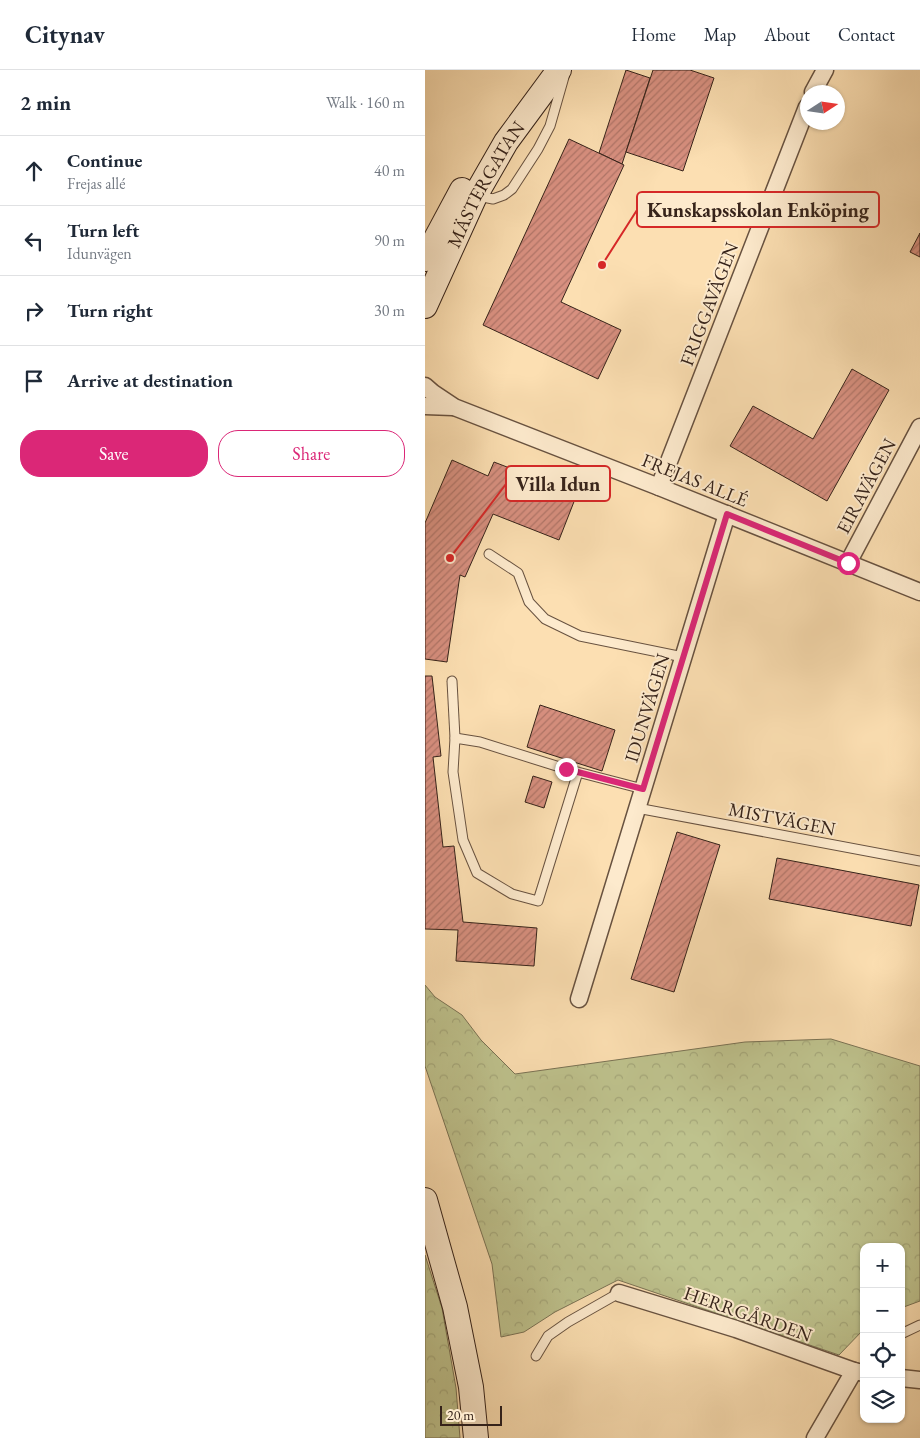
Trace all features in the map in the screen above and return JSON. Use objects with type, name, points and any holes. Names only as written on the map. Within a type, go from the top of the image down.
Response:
[{"type":"main road","name":"MÄSTERGATAN","points":[[425,259],[463,188],[497,133],[546,70]]},
{"type":"main road","name":"MÄSTERGATAN","points":[[425,306],[475,196],[506,142],[559,70]]},
{"type":"main road","points":[[425,1200],[455,1307],[471,1387],[476,1438]]},
{"type":"street","points":[[817,85],[825,70]]},
{"type":"street","name":"FRIGGAVÄGEN","points":[[659,487],[800,126]]},
{"type":"street","name":"FREJAS ALLÉ","points":[[425,386],[454,408],[659,487],[920,592]]},
{"type":"street","name":"FREJAS ALLÉ","points":[[425,406],[454,408]]},
{"type":"street","name":"EIRAVÄGEN","points":[[848,563],[920,427]]},
{"type":"street","name":"IDUNVÄGEN","points":[[579,999],[727,514]]},
{"type":"street","name":"HERRGÅRDEN","points":[[619,1293],[860,1368]]},
{"type":"street","points":[[815,1438],[860,1368]]},
{"type":"street","points":[[905,1378],[920,1380]]},
{"type":"lane","points":[[475,196],[493,199],[513,189],[539,149],[549,126],[567,70]]},
{"type":"lane","points":[[489,554],[518,573],[529,602],[545,619],[581,636],[683,657]]},
{"type":"lane","points":[[452,681],[455,738],[453,772],[463,840],[477,873],[512,894],[538,902],[578,772]]},
{"type":"lane","points":[[455,738],[480,742],[578,772],[643,789]]},
{"type":"lane","name":"MISTVÄGEN","points":[[637,808],[920,861]]},
{"type":"lane","points":[[537,1356],[548,1336],[568,1322],[619,1293]]},
{"type":"lane","points":[[903,1333],[920,1325]]},
{"type":"green space","points":[[425,985],[435,997],[462,1015],[481,1040],[515,1074],[745,1042],[831,1039],[920,1066],[920,1301],[905,1307],[905,1243],[860,1243],[860,1333],[839,1355],[618,1280],[555,1312],[524,1332],[501,1337],[492,1264],[425,1066]]},
{"type":"green space","points":[[425,1255],[442,1308],[456,1388],[460,1438],[425,1438]]},
{"type":"building","points":[[626,70],[650,78],[622,164],[599,153]]},
{"type":"building","points":[[653,70],[690,70],[714,78],[683,171],[626,152]]},
{"type":"building","points":[[569,139],[624,165],[561,302],[621,330],[598,379],[483,325]]},
{"type":"building","points":[[920,233],[920,257],[910,252]]},
{"type":"building","points":[[852,369],[889,390],[827,501],[730,446],[753,406],[813,439]]},
{"type":"building","points":[[452,460],[488,476],[494,462],[577,494],[559,540],[493,514],[465,577],[460,575],[447,662],[425,659],[425,523]]},
{"type":"building","points":[[425,676],[432,676],[441,756],[433,757],[443,847],[454,846],[463,922],[537,928],[534,966],[456,961],[458,930],[425,929]]},
{"type":"building","points":[[540,705],[615,730],[602,771],[527,747]]},
{"type":"building","points":[[533,776],[552,782],[544,808],[525,802]]},
{"type":"building","points":[[677,832],[720,845],[674,992],[631,979]]},
{"type":"building","points":[[777,858],[919,885],[911,926],[769,899]]},
{"type":"place","name":"Kunskapsskolan Enköping","points":[[602,265]]},
{"type":"place","name":"Villa Idun","points":[[450,558]]},
{"type":"route","points":[[566,769],[643,789],[727,514],[848,563]]}]
